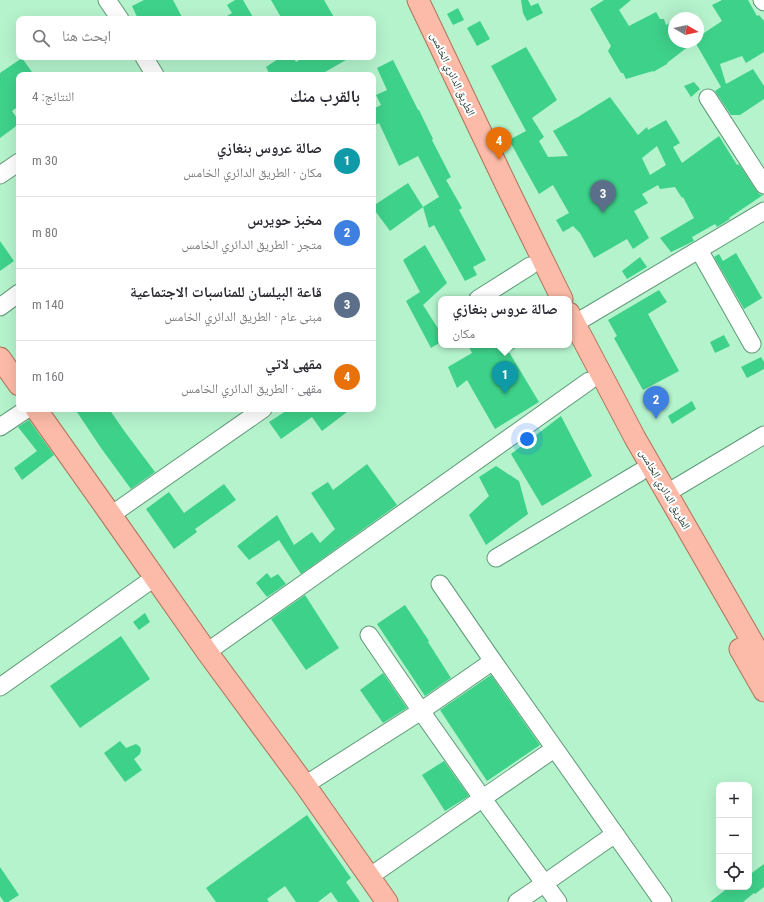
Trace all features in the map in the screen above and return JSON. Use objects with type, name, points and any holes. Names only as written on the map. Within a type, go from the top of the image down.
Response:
[{"type":"main road","name":"الطريق الدائري الخامس","points":[[404,0],[545,296]]},
{"type":"main road","name":"الطريق الدائري الخامس","points":[[418,0],[561,296]]},
{"type":"main road","name":"الطريق الدائري الخامس","points":[[572,319],[667,493],[682,532],[764,691]]},
{"type":"main road","name":"الطريق الدائري الخامس","points":[[571,348],[640,472],[682,532],[764,662]]},
{"type":"main road","points":[[0,358],[16,381]]},
{"type":"main road","points":[[40,412],[154,578],[305,785],[387,902]]},
{"type":"street","points":[[108,0],[118,16]]},
{"type":"street","points":[[708,98],[764,185]]},
{"type":"street","points":[[0,175],[16,164]]},
{"type":"street","points":[[572,319],[699,250],[764,211]]},
{"type":"street","points":[[699,250],[752,344]]},
{"type":"street","points":[[483,296],[530,266]]},
{"type":"street","points":[[0,307],[16,295]]},
{"type":"street","points":[[207,652],[589,381]]},
{"type":"street","points":[[0,428],[37,412]]},
{"type":"street","points":[[111,514],[259,412]]},
{"type":"street","points":[[667,493],[764,434]]},
{"type":"street","points":[[496,558],[640,472]]},
{"type":"street","points":[[0,686],[154,578]]},
{"type":"street","points":[[440,584],[554,749],[663,902]]},
{"type":"street","points":[[369,635],[421,712],[558,902]]},
{"type":"street","points":[[305,785],[421,712],[493,661]]},
{"type":"street","points":[[370,877],[554,749]]},
{"type":"street","points":[[517,902],[615,834]]},
{"type":"building","points":[[144,0],[173,0],[181,16],[137,16],[132,6]]},
{"type":"building","points":[[235,0],[243,0],[252,16],[227,16],[232,13],[227,5]]},
{"type":"building","points":[[271,0],[324,0],[333,16],[280,16]]},
{"type":"building","points":[[521,0],[528,0],[531,6],[538,3],[543,13],[527,21],[523,13]]},
{"type":"building","points":[[604,0],[631,0],[619,10],[629,26],[656,12],[660,19],[664,19],[666,25],[668,24],[668,48],[686,48],[667,64],[653,72],[626,79],[608,51],[611,46],[590,9]]},
{"type":"building","points":[[722,0],[748,0],[757,16],[759,15],[764,21],[764,52],[746,63],[742,56],[720,64],[726,84],[753,69],[764,86],[764,99],[740,115],[731,115],[715,91],[721,87],[698,48],[704,48],[704,33],[722,21],[712,5]]},
{"type":"building","points":[[458,8],[464,20],[453,25],[447,14]]},
{"type":"building","points":[[480,21],[490,39],[477,46],[467,28]]},
{"type":"building","points":[[526,47],[557,100],[532,118],[544,137],[539,141],[548,157],[568,156],[553,131],[610,97],[638,135],[647,127],[648,130],[666,120],[680,143],[673,147],[682,163],[719,136],[737,165],[739,164],[759,194],[763,195],[729,218],[730,219],[717,227],[715,224],[692,237],[694,241],[671,252],[660,238],[694,218],[683,197],[682,198],[675,187],[660,189],[658,185],[642,194],[648,203],[634,211],[649,238],[633,249],[627,239],[594,258],[580,233],[573,226],[563,232],[556,220],[569,213],[553,185],[539,194],[509,140],[526,131],[491,66]],"holes":[[[657,146],[666,165],[650,175],[642,158]]]},
{"type":"building","points":[[19,60],[23,60],[32,72],[16,72],[16,108],[12,111],[16,117],[16,126],[0,138],[0,73]]},
{"type":"building","points":[[276,60],[295,60],[296,62],[299,60],[346,60],[325,72],[268,72],[266,67]]},
{"type":"building","points":[[393,60],[451,177],[446,180],[462,208],[459,210],[486,260],[473,267],[477,275],[465,281],[434,225],[429,228],[423,207],[439,197],[418,156],[399,166],[379,123],[376,124],[376,108],[381,105],[376,95],[387,90],[377,68]]},
{"type":"building","points":[[694,82],[700,89],[691,97],[684,86]]},
{"type":"building","points":[[408,183],[423,207],[390,231],[376,212],[376,204]]},
{"type":"building","points":[[0,241],[14,261],[0,271]]},
{"type":"building","points":[[425,245],[447,283],[423,305],[438,328],[438,344],[431,348],[406,301],[420,292],[403,260]]},
{"type":"building","points":[[736,253],[762,298],[744,309],[714,257],[719,254],[723,261]]},
{"type":"building","points":[[640,257],[647,267],[627,279],[622,271]]},
{"type":"building","points":[[659,290],[667,302],[648,314],[679,371],[643,390],[614,338],[617,336],[608,320]]},
{"type":"building","points":[[724,335],[730,346],[715,353],[710,342]]},
{"type":"building","points":[[470,348],[515,348],[509,352],[539,402],[495,429],[467,380],[457,388],[448,367],[472,353]]},
{"type":"building","points":[[761,357],[764,362],[764,369],[747,378],[741,367]]},
{"type":"building","points":[[692,401],[696,409],[672,424],[668,416]]},
{"type":"building","points":[[77,412],[111,412],[155,472],[131,489]]},
{"type":"building","points":[[284,412],[347,412],[322,431],[312,417],[281,439],[269,422]]},
{"type":"building","points":[[561,416],[592,476],[542,506],[511,454]]},
{"type":"building","points":[[29,420],[54,455],[22,480],[14,468],[37,451],[18,427]]},
{"type":"building","points":[[367,464],[397,505],[301,574],[279,540],[249,560],[237,546],[277,515],[294,545],[312,532],[320,543],[335,529],[311,493],[328,482],[333,490]]},
{"type":"building","points":[[496,466],[519,481],[528,514],[486,545],[469,515],[489,496],[479,477]]},
{"type":"building","points":[[224,484],[236,500],[195,529],[197,532],[174,549],[146,509],[169,492],[184,513]]},
{"type":"building","points":[[267,573],[271,578],[278,574],[286,584],[267,597],[256,583]]},
{"type":"building","points":[[305,595],[339,648],[306,670],[271,619]]},
{"type":"building","points":[[405,605],[451,678],[425,696],[377,624]]},
{"type":"building","points":[[145,613],[150,622],[139,630],[133,622]]},
{"type":"building","points":[[121,636],[150,679],[80,728],[50,686]]},
{"type":"building","points":[[383,673],[407,708],[383,723],[360,690]]},
{"type":"building","points":[[491,675],[540,745],[487,781],[440,710]]},
{"type":"building","points":[[120,741],[126,748],[136,744],[141,750],[140,754],[134,759],[142,770],[125,782],[104,753]]},
{"type":"building","points":[[444,761],[469,796],[445,811],[422,775]]},
{"type":"building","points":[[307,815],[351,878],[346,882],[360,902],[338,902],[331,892],[318,902],[296,902],[285,886],[267,899],[269,902],[216,902],[206,888]]},
{"type":"building","points":[[764,864],[764,887],[755,894],[754,893],[743,902],[710,902],[725,890],[752,890],[752,873]]},
{"type":"building","points":[[0,867],[19,895],[8,902],[4,902],[0,896]]},
{"type":"place","name":"مقهى لاتي","points":[[499,160]]},
{"type":"place","name":"قاعة البيلسان للمناسبات الاجتماعية","points":[[603,213]]},
{"type":"place","name":"صالة عروس بنغازي","points":[[505,394]]},
{"type":"place","name":"مخبز حويرس","points":[[656,419]]}]
